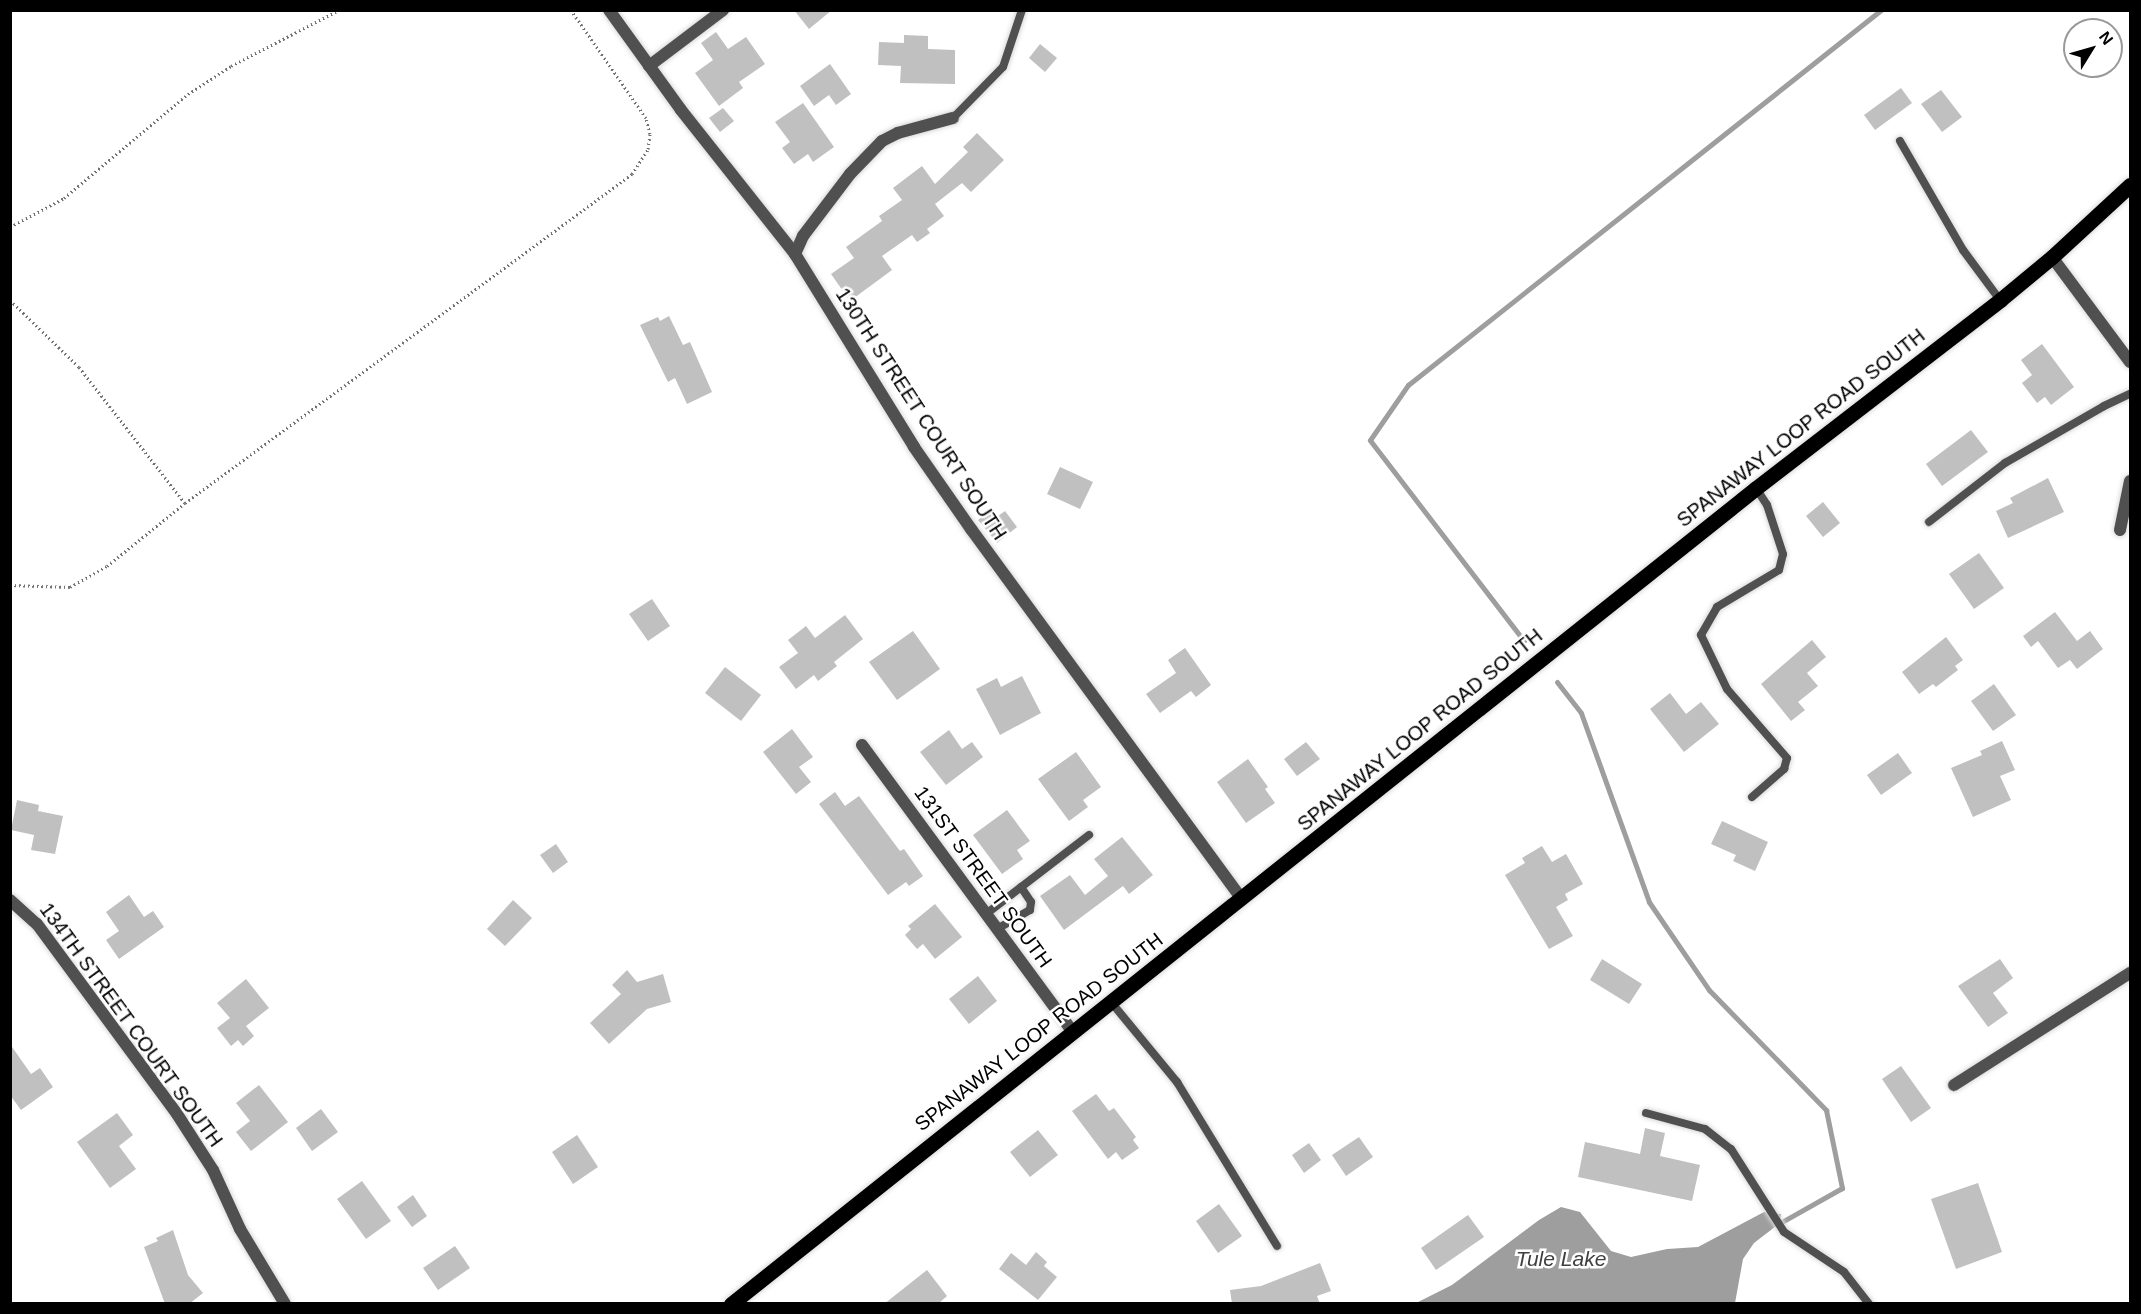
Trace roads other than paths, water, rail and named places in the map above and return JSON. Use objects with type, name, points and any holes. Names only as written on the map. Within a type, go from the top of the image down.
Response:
[{"type":"main road","name":"SPANAWAY LOOP ROAD SOUTH","points":[[731,1304],[1756,488],[2000,300],[2130,185]]},
{"type":"street","name":"130TH STREET COURT SOUTH","points":[[609,10],[649,66],[795,255],[914,447],[958,511],[1242,899]]},
{"type":"street","points":[[649,66],[723,10]]},
{"type":"street","points":[[795,255],[803,236],[850,174],[882,141],[898,133],[953,118]]},
{"type":"street","points":[[2052,256],[2130,362]]},
{"type":"street","points":[[2120,530],[2130,482]]},
{"type":"street","name":"131ST STREET SOUTH","points":[[862,745],[1073,1032]]},
{"type":"street","name":"134TH STREET COURT SOUTH","points":[[10,900],[37,924],[177,1114],[213,1170],[240,1229],[285,1304]]},
{"type":"street","points":[[1954,1085],[2130,974]]},
{"type":"lane","points":[[953,118],[1004,67],[1022,10]]},
{"type":"lane","points":[[1900,141],[1963,250],[2000,300]]},
{"type":"lane","points":[[1929,522],[2005,463],[2104,406],[2130,394]]},
{"type":"lane","points":[[1752,797],[1784,769],[1787,758],[1727,689],[1701,635],[1717,607],[1779,570],[1783,554],[1767,505],[1756,488]]},
{"type":"lane","points":[[986,914],[1089,836]]},
{"type":"lane","points":[[997,929],[1030,910],[1031,902],[1021,887]]},
{"type":"lane","points":[[1111,1002],[1177,1082],[1277,1246]]},
{"type":"lane","points":[[1647,1113],[1705,1129],[1731,1149],[1763,1195],[1784,1232],[1844,1272],[1869,1304]]},
{"type":"water","name":"Tule Lake","points":[[1561,1207],[1580,1212],[1611,1251],[1631,1257],[1667,1249],[1698,1247],[1764,1212],[1781,1214],[1780,1223],[1754,1243],[1743,1259],[1735,1303],[1414,1304],[1452,1285],[1539,1220]]},
{"type":"waterway","points":[[1524,641],[1370,440],[1408,385],[1881,10]]},
{"type":"waterway","points":[[1557,682],[1581,713],[1649,902],[1709,990],[1826,1110],[1842,1188],[1780,1223]]}]
